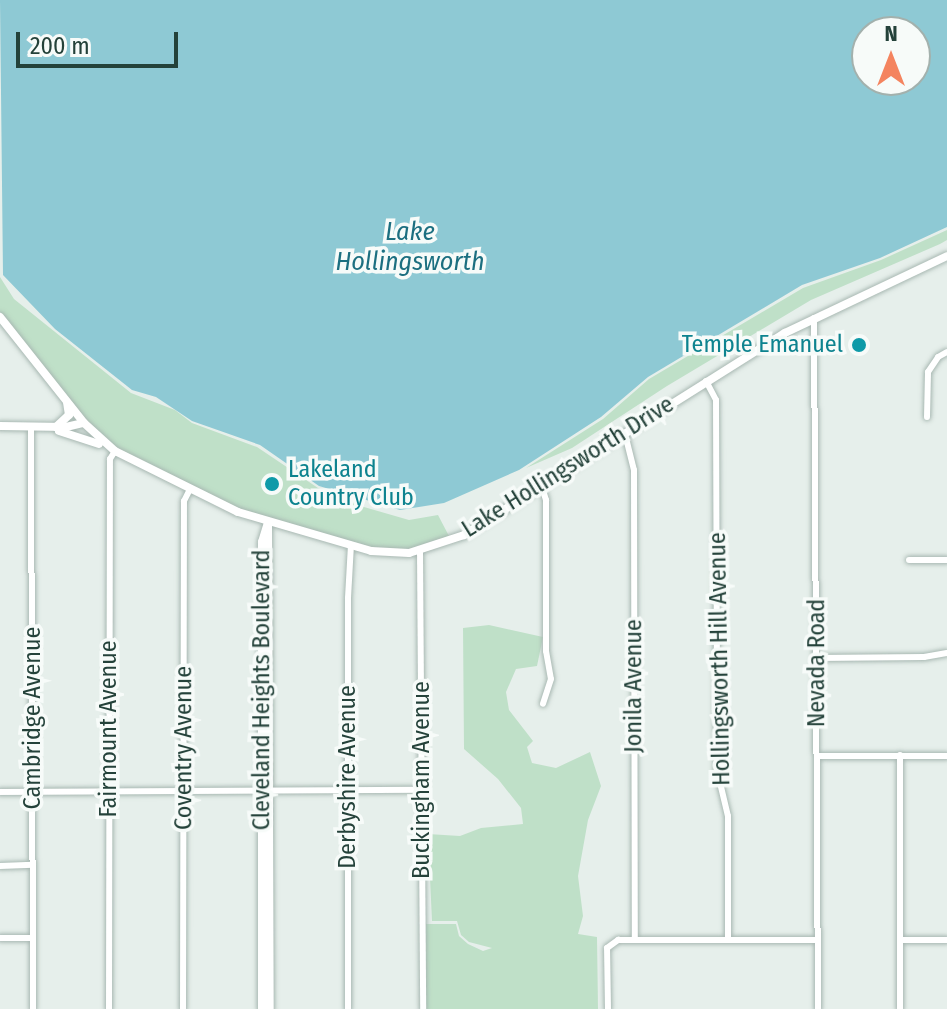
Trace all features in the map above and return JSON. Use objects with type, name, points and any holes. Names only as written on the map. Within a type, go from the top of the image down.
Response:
[{"type":"street","name":"Lake Hollingsworth Drive","points":[[0,317],[84,423],[114,450],[190,489],[268,522],[387,553],[420,551],[464,535],[706,381],[814,318],[947,256]]},
{"type":"street","name":"Nevada Road","points":[[814,318],[818,1009]]},
{"type":"street","points":[[927,417],[928,372],[938,357],[947,352]]},
{"type":"street","name":"Hollingsworth Hill Avenue","points":[[706,381],[716,400],[717,770],[728,816],[728,940]]},
{"type":"street","points":[[51,427],[69,415],[67,402]]},
{"type":"street","points":[[0,426],[51,427],[84,423]]},
{"type":"street","name":"Cambridge Avenue","points":[[31,427],[33,1009]]},
{"type":"street","points":[[51,427],[114,450]]},
{"type":"street","name":"Jonila Avenue","points":[[625,434],[634,470],[635,940]]},
{"type":"street","name":"Fairmount Avenue","points":[[109,1009],[110,459],[114,450]]},
{"type":"street","points":[[542,487],[546,500],[546,651],[551,679],[543,704]]},
{"type":"street","name":"Coventry Avenue","points":[[183,1009],[184,501],[190,489]]},
{"type":"street","name":"Cleveland Heights Boulevard","points":[[262,1009],[266,937],[266,656],[262,542],[268,522]]},
{"type":"street","name":"Derbyshire Avenue","points":[[348,1009],[347,792],[351,545]]},
{"type":"street","name":"Buckingham Avenue","points":[[420,551],[423,1009]]},
{"type":"street","points":[[909,560],[947,560]]},
{"type":"street","points":[[817,658],[924,657],[947,653]]},
{"type":"street","points":[[900,755],[900,1009]]},
{"type":"street","points":[[817,756],[947,756]]},
{"type":"street","points":[[0,792],[421,790]]},
{"type":"street","points":[[0,866],[33,865]]},
{"type":"street","name":"Cleveland Heights Boulevard","points":[[266,937],[270,1009]]},
{"type":"street","points":[[0,938],[33,938]]},
{"type":"street","points":[[608,1009],[609,946],[618,940],[817,940]]},
{"type":"street","points":[[900,940],[947,940]]},
{"type":"green space","points":[[947,230],[947,240],[940,244],[811,300],[667,386],[572,448],[526,468],[603,419],[649,379],[803,288],[881,260]]},
{"type":"green space","points":[[0,277],[14,299],[131,393],[175,410],[192,423],[257,447],[318,488],[364,507],[409,520],[438,515],[450,538],[409,550],[371,548],[239,509],[117,449],[100,438],[0,312]]},
{"type":"green space","points":[[489,625],[543,637],[537,666],[516,669],[506,692],[509,710],[533,741],[527,747],[532,763],[556,768],[590,752],[601,786],[588,820],[578,876],[583,916],[578,934],[597,937],[598,1009],[423,1009],[422,924],[456,924],[459,936],[468,944],[483,951],[492,948],[469,942],[461,935],[457,921],[432,921],[428,834],[460,836],[481,828],[523,824],[521,808],[498,779],[464,749],[463,628]]},
{"type":"water","name":"Lake Hollingsworth","points":[[0,0],[947,0],[947,227],[880,258],[802,285],[648,377],[601,417],[519,470],[444,503],[400,510],[319,486],[260,445],[192,421],[156,397],[132,390],[55,329],[3,275]]},
{"type":"place","name":"Temple Emanuel","points":[[859,345]]},
{"type":"place","name":"Lakeland Country Club","points":[[272,484]]}]
